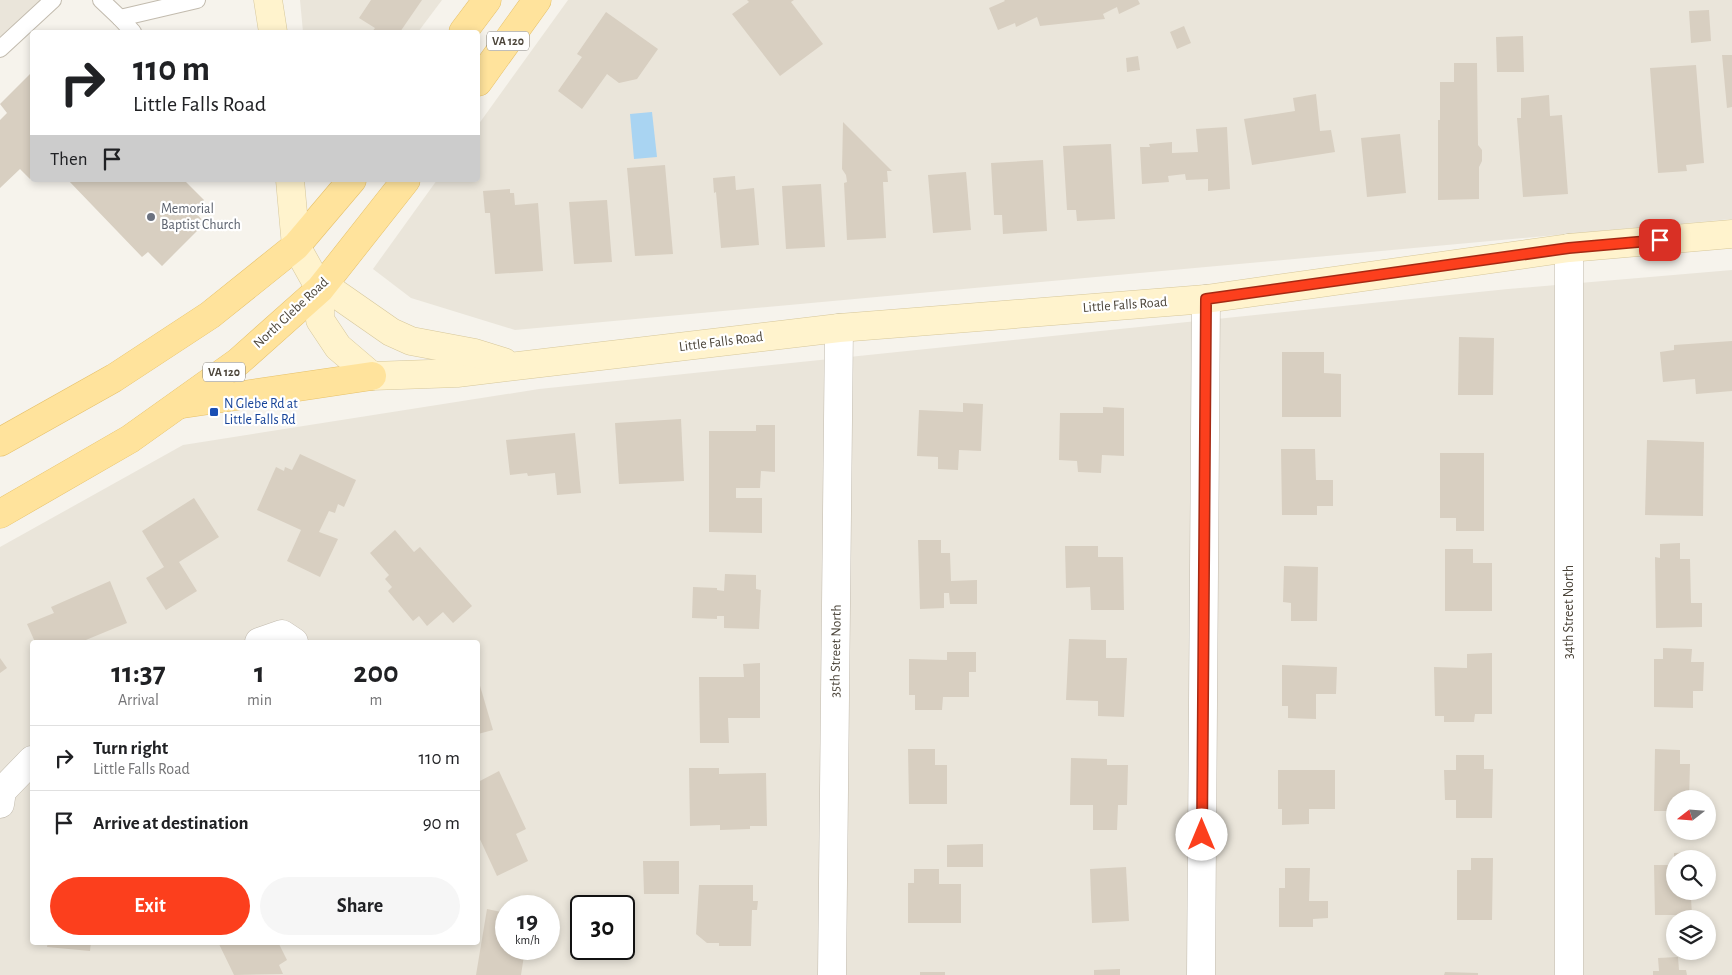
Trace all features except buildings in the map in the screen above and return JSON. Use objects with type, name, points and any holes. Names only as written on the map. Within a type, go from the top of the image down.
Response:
[{"type":"main road","name":"VA 120","points":[[464,30],[486,0]]},
{"type":"main road","name":"VA 120","points":[[480,79],[537,0]]},
{"type":"main road","points":[[0,442],[114,378],[210,315],[296,246],[350,182]]},
{"type":"main road","name":"North Glebe Road","points":[[0,514],[130,439],[238,362],[320,289],[404,182]]},
{"type":"main road","points":[[179,404],[372,376]]},
{"type":"street","points":[[268,0],[273,30]]},
{"type":"street","points":[[290,182],[296,246],[320,289],[320,320],[338,347],[372,376]]},
{"type":"street","name":"Little Falls Road","points":[[372,376],[456,373],[839,328],[1206,299],[1569,248],[1732,234]]},
{"type":"street","name":"34th Street North","points":[[1569,248],[1569,975]]},
{"type":"street","name":"Little Falls Road","points":[[320,289],[335,293],[391,332],[411,341],[475,354],[516,366]]},
{"type":"street","points":[[1201,975],[1206,299]]},
{"type":"street","name":"35th Street North","points":[[832,975],[839,328]]},
{"type":"street","points":[[265,640],[282,634],[291,640]]},
{"type":"street","points":[[0,804],[2,791],[30,762]]},
{"type":"lane","points":[[0,49],[53,0]]},
{"type":"lane","points":[[101,0],[131,30]]},
{"type":"lane","points":[[120,18],[197,0]]},
{"type":"shaded area","points":[[0,0],[59,0],[41,5],[0,37]]},
{"type":"shaded area","points":[[300,0],[442,0],[420,30],[303,30]]},
{"type":"shaded area","points":[[568,0],[1732,0],[1732,219],[515,330],[411,298],[373,269],[436,182],[480,182],[480,122]]},
{"type":"shaded area","points":[[1732,270],[1732,975],[0,975],[0,547],[183,445],[539,389],[1508,289]]},
{"type":"water","points":[[652,112],[657,157],[634,159],[630,114]]},
{"type":"place","name":"Memorial Baptist Church","points":[[151,217]]},
{"type":"place","name":"N Glebe Rd at Little Falls Rd","points":[[214,412]]},
{"type":"route","points":[[1202,835],[1206,299],[1569,248],[1660,240]]}]
